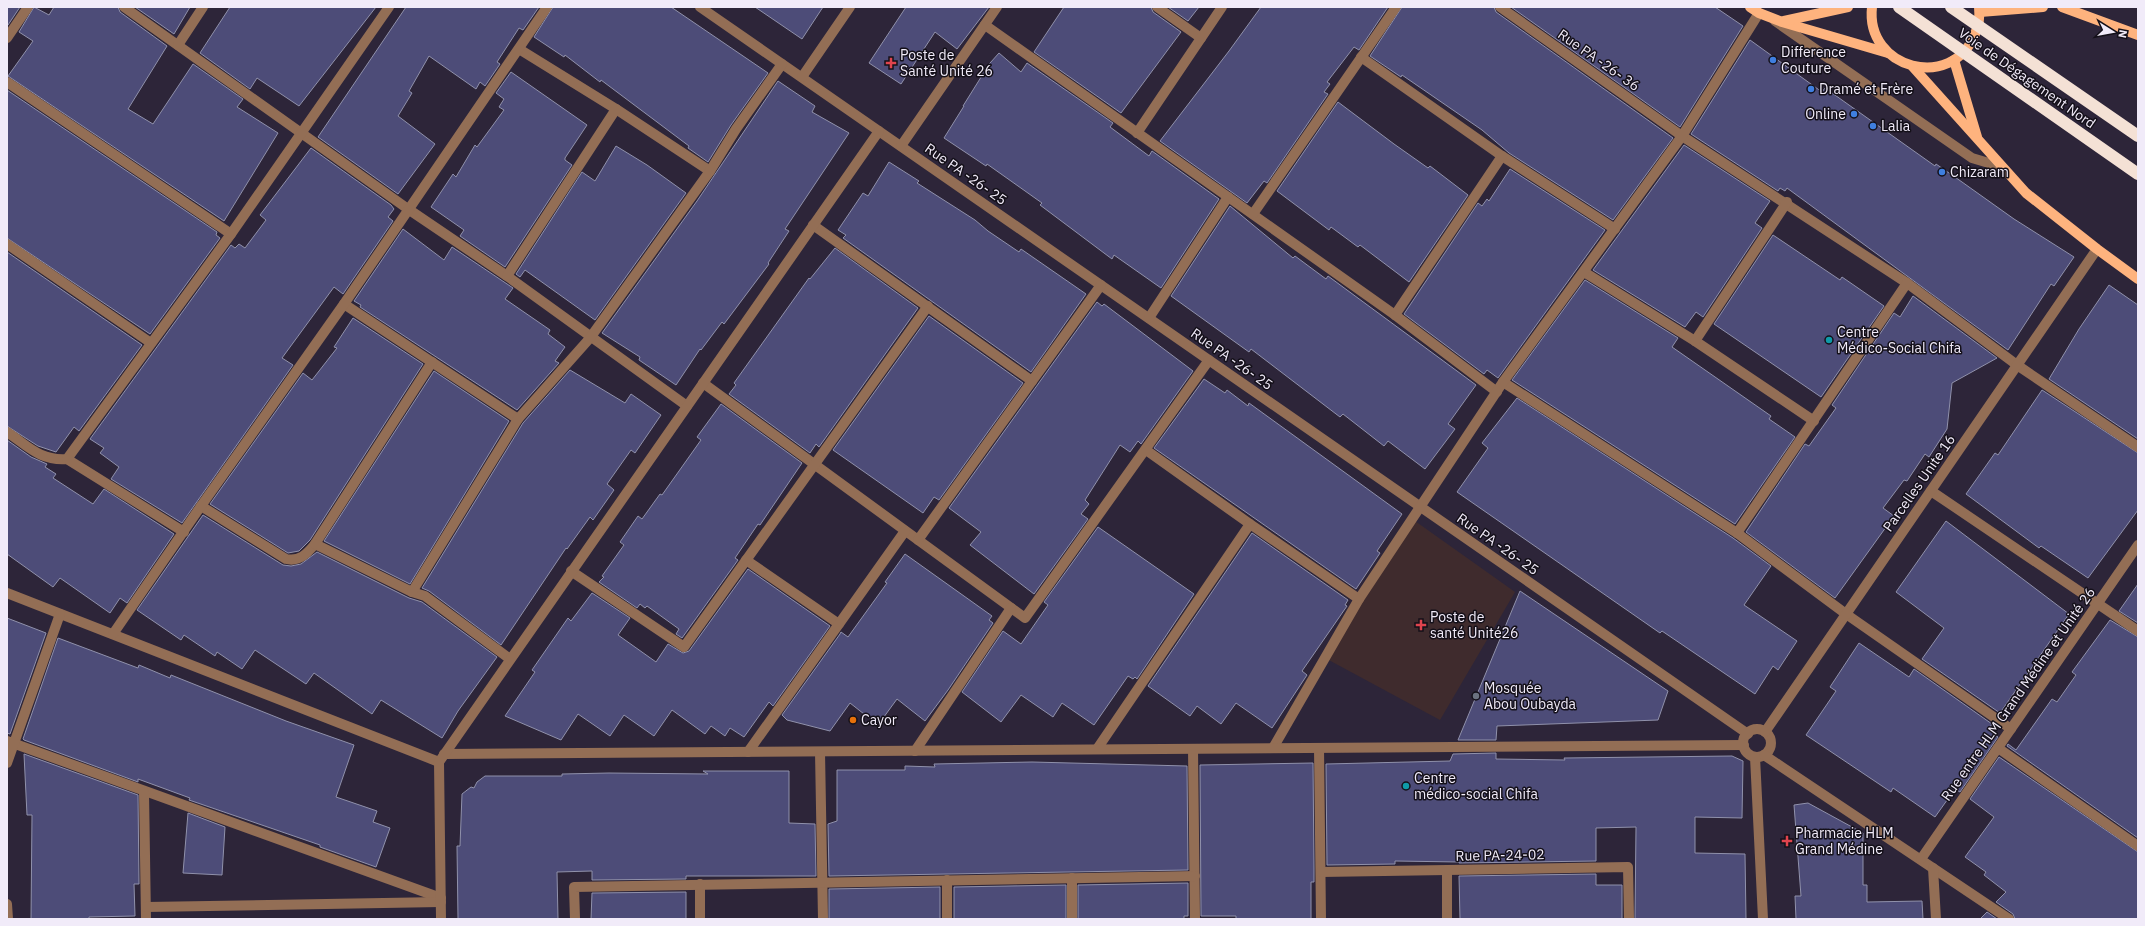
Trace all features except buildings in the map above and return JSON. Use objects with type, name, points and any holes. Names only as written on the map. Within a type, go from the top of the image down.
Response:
[{"type":"highway","name":"Voie de Dégagement Nord","points":[[1899,7],[2138,174]]},
{"type":"highway","name":"Voie de Dégagement Nord","points":[[1951,7],[2138,136]]},
{"type":"main road","points":[[1750,7],[1764,15],[1782,22],[1888,53],[1900,61],[1913,66],[1934,67],[1954,60],[1965,51],[1973,40],[1978,26],[1979,10],[2043,7]]},
{"type":"main road","points":[[1782,22],[1848,7]]},
{"type":"main road","points":[[1872,7],[1874,30],[1888,53]]},
{"type":"main road","points":[[2062,7],[2138,36]]},
{"type":"main road","points":[[1954,60],[1978,141]]},
{"type":"main road","points":[[1913,66],[1978,141],[2026,193],[2097,249],[2138,278]]},
{"type":"street","points":[[7,38],[28,7]]},
{"type":"street","points":[[124,7],[408,209],[507,276],[590,338],[687,406]]},
{"type":"street","points":[[178,45],[203,7]]},
{"type":"street","points":[[66,459],[231,234],[388,7]]},
{"type":"street","points":[[113,634],[184,532],[200,506],[344,304],[547,7]]},
{"type":"street","name":"Rue PA -26- 25","points":[[700,7],[1748,734]]},
{"type":"street","points":[[802,78],[850,7]]},
{"type":"street","points":[[901,146],[997,7]]},
{"type":"street","points":[[1157,7],[1201,38]]},
{"type":"street","points":[[1137,133],[1222,7]]},
{"type":"street","points":[[1253,214],[1396,7]]},
{"type":"street","name":"Rue PA -26- 36","points":[[1500,7],[1682,136],[1787,202],[1907,283],[2017,365],[2138,447]]},
{"type":"street","points":[[1274,748],[1359,599],[1503,382],[1682,136],[1764,15],[1972,158],[2002,167]]},
{"type":"street","points":[[985,25],[1395,315],[1497,392]]},
{"type":"street","points":[[518,49],[616,109],[710,171]]},
{"type":"street","points":[[1361,57],[1502,156],[1615,229]]},
{"type":"street","points":[[412,592],[518,419],[590,338],[710,171],[736,129],[782,64]]},
{"type":"street","points":[[7,82],[231,234]]},
{"type":"street","points":[[507,276],[616,109]]},
{"type":"street","points":[[441,919],[441,758],[879,131]]},
{"type":"street","points":[[1395,315],[1502,156]]},
{"type":"street","points":[[1149,318],[1228,197]]},
{"type":"street","points":[[1695,341],[1787,202]]},
{"type":"street","points":[[813,225],[1032,381]]},
{"type":"street","points":[[7,244],[151,343]]},
{"type":"street","name":"Parcelles Unite 16","points":[[1765,732],[2097,249]]},
{"type":"street","points":[[1584,272],[1695,341],[1814,422]]},
{"type":"street","points":[[1736,533],[1814,422],[1907,283]]},
{"type":"street","points":[[918,540],[1101,285]]},
{"type":"street","points":[[344,304],[518,419]]},
{"type":"street","points":[[571,571],[684,647],[928,306]]},
{"type":"street","points":[[703,383],[1025,618],[1209,360]]},
{"type":"street","points":[[200,506],[286,559],[293,560],[300,558],[315,544],[432,362]]},
{"type":"street","points":[[1503,382],[1736,533],[1846,614],[2011,729]]},
{"type":"street","points":[[7,432],[44,457],[54,460],[66,459],[184,532]]},
{"type":"street","points":[[1146,450],[1359,599]]},
{"type":"street","points":[[1931,491],[2138,631]]},
{"type":"street","points":[[1097,749],[1250,524]]},
{"type":"street","points":[[748,752],[905,531]]},
{"type":"street","points":[[315,544],[412,592],[425,596],[510,659]]},
{"type":"street","name":"Rue entre HLM Grand Médine et Unité 26","points":[[1921,859],[2138,545]]},
{"type":"street","points":[[746,560],[839,624]]},
{"type":"street","points":[[7,593],[441,758],[748,752],[1744,745]]},
{"type":"street","points":[[915,751],[1011,608]]},
{"type":"street","points":[[7,763],[11,743],[60,614]]},
{"type":"street","points":[[1760,756],[1768,751],[1771,741],[1765,732],[1759,730],[1748,734],[1744,745],[1745,751],[1760,756],[1921,859],[2008,919]]},
{"type":"street","points":[[11,743],[441,900]]},
{"type":"street","points":[[1319,748],[1321,919]]},
{"type":"street","points":[[1998,748],[2138,846]]},
{"type":"street","points":[[1193,749],[1196,919]]},
{"type":"street","points":[[820,752],[823,919]]},
{"type":"street","points":[[1760,756],[1763,919]]},
{"type":"street","points":[[144,792],[146,919]]},
{"type":"street","name":"Rue PA-24-02","points":[[1321,872],[1628,867],[1629,919]]},
{"type":"street","points":[[1934,868],[1936,919]]},
{"type":"street","points":[[1447,870],[1447,919]]},
{"type":"street","points":[[575,919],[574,887],[1195,876]]},
{"type":"street","points":[[1072,878],[1072,919]]},
{"type":"street","points":[[947,880],[947,919]]},
{"type":"street","points":[[700,884],[700,919]]},
{"type":"street","points":[[146,907],[441,900]]},
{"type":"street","points":[[7,904],[8,919]]},
{"type":"shaded area","name":"Poste de santé Unité26","points":[[1415,521],[1515,592],[1440,720],[1325,658]]},
{"type":"place","name":"Difference Couture","points":[[1773,60]]},
{"type":"place","name":"Poste de Santé Unité 26","points":[[891,63]]},
{"type":"place","name":"Dramé et Frère","points":[[1811,89]]},
{"type":"place","name":"Online","points":[[1854,114]]},
{"type":"place","name":"Lalia","points":[[1873,126]]},
{"type":"place","name":"Chizaram","points":[[1942,172]]},
{"type":"place","name":"Centre Médico-Social Chifa","points":[[1829,340]]},
{"type":"place","name":"Poste de santé Unité26","points":[[1421,625]]},
{"type":"place","name":"Mosquée Abou Oubayda","points":[[1476,696]]},
{"type":"place","name":"Cayor","points":[[853,720]]},
{"type":"place","name":"Centre médico-social Chifa","points":[[1406,786]]},
{"type":"place","name":"Pharmacie HLM Grand Médine","points":[[1787,841]]}]
